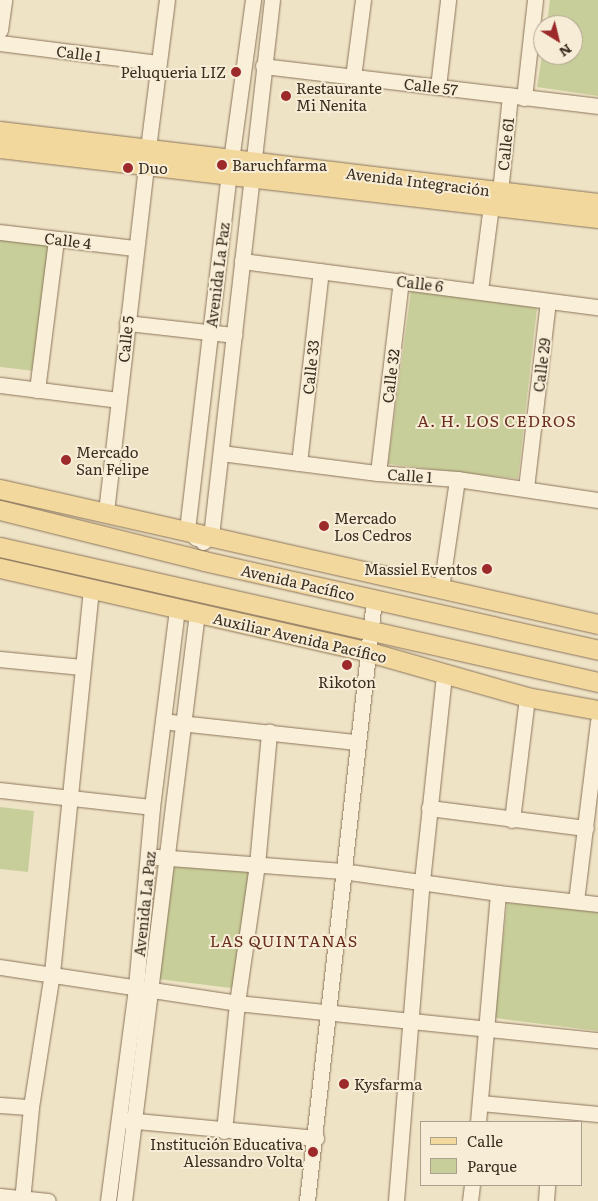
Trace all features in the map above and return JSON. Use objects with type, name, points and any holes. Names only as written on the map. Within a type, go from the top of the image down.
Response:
[{"type":"main road","points":[[0,131],[147,157]]},
{"type":"main road","points":[[0,148],[147,157],[230,166],[253,160],[495,198],[598,218]]},
{"type":"main road","name":"Avenida Integración","points":[[495,198],[598,203]]},
{"type":"main road","points":[[0,489],[187,530],[206,547],[441,588],[598,624]]},
{"type":"main road","name":"Avenida Pacífico","points":[[0,510],[206,547],[374,600],[598,650]]},
{"type":"main road","points":[[0,547],[598,682]]},
{"type":"main road","name":"Auxiliar Avenida Pacífico","points":[[0,568],[369,652],[527,697],[598,710]]},
{"type":"street","points":[[0,30],[4,0]]},
{"type":"street","name":"Calle 5","points":[[106,512],[135,248],[166,0]]},
{"type":"street","name":"Avenida La Paz","points":[[187,530],[230,166],[253,0]]},
{"type":"street","points":[[206,547],[221,454],[272,0]]},
{"type":"street","points":[[354,77],[363,0]]},
{"type":"street","points":[[438,87],[448,0]]},
{"type":"street","name":"Calle 61","points":[[480,290],[495,198],[517,97],[535,0]]},
{"type":"street","name":"Calle 1","points":[[0,43],[158,63]]},
{"type":"street","name":"Calle 57","points":[[264,66],[598,106]]},
{"type":"street","name":"Calle 4","points":[[0,232],[135,248]]},
{"type":"street","points":[[37,390],[56,239]]},
{"type":"street","name":"Calle 6","points":[[242,261],[480,290],[598,307]]},
{"type":"street","name":"Calle 33","points":[[299,463],[321,271]]},
{"type":"street","name":"Calle 32","points":[[378,473],[401,280]]},
{"type":"street","name":"Calle 29","points":[[526,488],[548,301]]},
{"type":"street","points":[[127,323],[234,335]]},
{"type":"street","points":[[0,385],[118,400]]},
{"type":"street","name":"Calle 1","points":[[221,454],[378,473],[457,479],[598,500]]},
{"type":"street","points":[[441,588],[457,479]]},
{"type":"street","points":[[22,1200],[31,1107],[52,974],[68,796],[92,589]]},
{"type":"street","points":[[307,1201],[330,1013],[342,871],[356,742],[369,652],[374,600]]},
{"type":"street","name":"Avenida La Paz","points":[[108,1201],[136,987],[152,807],[177,608]]},
{"type":"street","points":[[124,1201],[135,1122],[181,723],[197,612]]},
{"type":"street","points":[[0,659],[82,667]]},
{"type":"street","points":[[396,1201],[422,882],[444,674]]},
{"type":"street","points":[[512,820],[527,697]]},
{"type":"street","points":[[163,721],[356,742]]},
{"type":"street","points":[[576,901],[598,721]]},
{"type":"street","points":[[224,1132],[237,1004],[257,865],[269,732]]},
{"type":"street","points":[[0,790],[68,796],[152,807]]},
{"type":"street","points":[[429,808],[586,828]]},
{"type":"street","points":[[148,856],[342,871],[498,894],[598,904]]},
{"type":"street","points":[[478,1121],[498,894]]},
{"type":"street","points":[[0,967],[237,1004],[412,1019],[598,1040]]},
{"type":"street","points":[[480,1103],[555,1116],[598,1114]]},
{"type":"street","points":[[0,1104],[31,1107]]},
{"type":"street","points":[[119,1120],[224,1132],[316,1138]]},
{"type":"street","points":[[470,1201],[472,1186]]},
{"type":"street","points":[[546,1201],[547,1186]]},
{"type":"street","points":[[0,1196],[22,1200],[48,1201]]},
{"type":"green space","points":[[550,0],[598,0],[598,96],[537,87],[540,65],[583,65],[583,15],[548,15]]},
{"type":"green space","points":[[0,237],[50,243],[35,371],[0,367]]},
{"type":"green space","points":[[411,290],[537,308],[518,479],[388,464]]},
{"type":"green space","points":[[0,807],[34,811],[28,872],[0,869]]},
{"type":"green space","points":[[169,867],[251,870],[239,989],[158,979]]},
{"type":"green space","points":[[507,903],[598,911],[598,1031],[495,1018]]},
{"type":"place","name":"Peluqueria LIZ","points":[[236,72]]},
{"type":"place","name":"Restaurante Mi Nenita","points":[[286,96]]},
{"type":"place","name":"Baruchfarma","points":[[222,165]]},
{"type":"place","name":"Duo","points":[[128,168]]},
{"type":"place","name":"Mercado San Felipe","points":[[66,460]]},
{"type":"place","name":"Mercado Los Cedros","points":[[324,526]]},
{"type":"place","name":"Massiel Eventos","points":[[487,569]]},
{"type":"place","name":"Rikoton","points":[[347,665]]},
{"type":"place","name":"Kysfarma","points":[[344,1084]]},
{"type":"place","name":"Institución Educativa Alessandro Volta","points":[[313,1152]]},
{"type":"district","name":"A. H. LOS CEDROS","points":[[497,420]]},
{"type":"district","name":"LAS QUINTANAS","points":[[284,940]]}]
